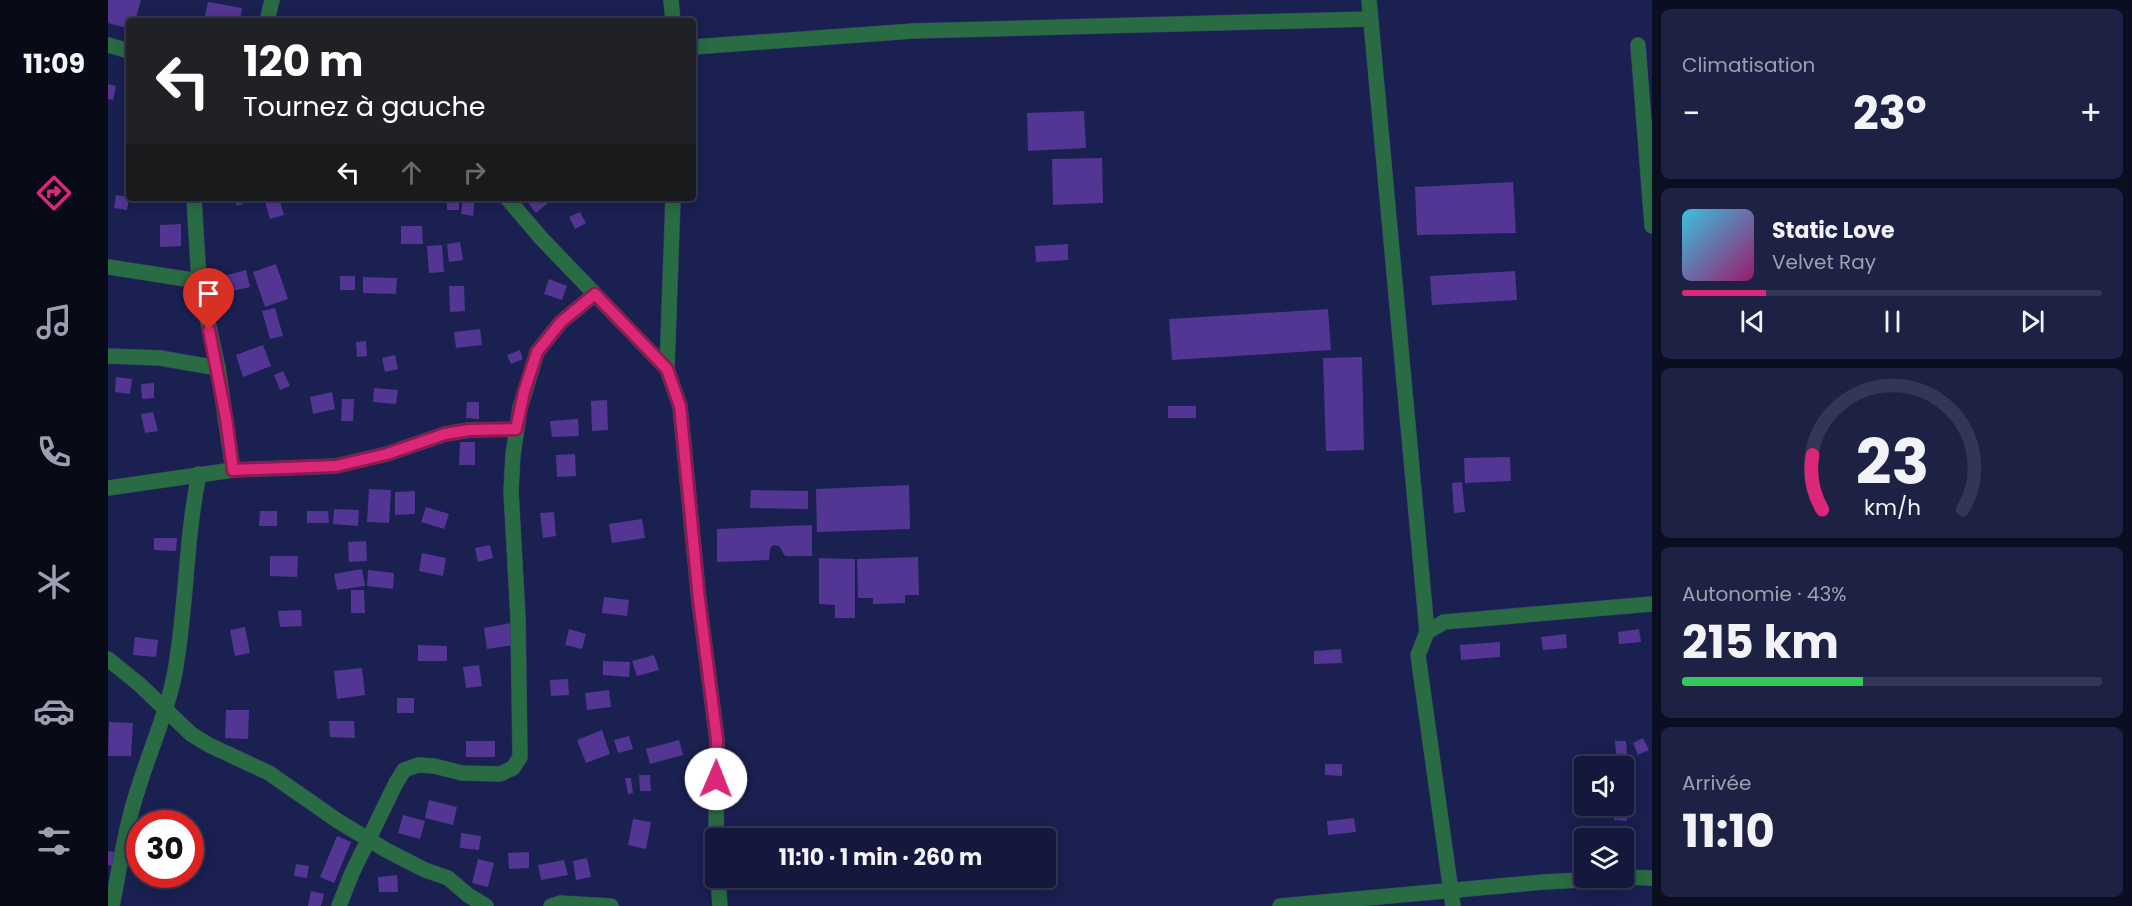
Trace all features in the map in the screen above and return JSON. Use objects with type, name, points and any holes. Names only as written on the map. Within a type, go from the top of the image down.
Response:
[{"type":"street","points":[[268,18],[272,0]]},
{"type":"street","points":[[671,0],[673,18]]},
{"type":"street","points":[[1369,0],[1427,632],[1418,655],[1452,899]]},
{"type":"street","points":[[696,47],[913,31],[1370,19]]},
{"type":"street","points":[[108,45],[126,50]]},
{"type":"street","points":[[1638,45],[1652,226]]},
{"type":"street","points":[[194,201],[199,281],[218,369],[233,470]]},
{"type":"street","points":[[510,201],[541,238],[667,369]]},
{"type":"street","points":[[673,201],[667,369],[680,406],[699,600],[717,740],[716,828]]},
{"type":"street","points":[[108,267],[199,281]]},
{"type":"street","points":[[339,906],[404,770],[418,765],[435,766],[462,773],[500,774],[513,768],[520,756],[518,618],[511,491],[516,429],[537,352],[561,322],[595,294]]},
{"type":"street","points":[[108,356],[160,358],[218,369]]},
{"type":"street","points":[[108,488],[233,470],[336,466],[398,451],[445,434],[469,430],[516,429]]},
{"type":"street","points":[[112,906],[134,800],[166,710],[174,675],[181,627],[189,535],[199,474]]},
{"type":"street","points":[[1427,632],[1444,622],[1652,604]]},
{"type":"street","points":[[108,659],[139,684],[191,734],[209,745],[269,772],[329,815],[386,850],[448,878],[486,906]]},
{"type":"street","points":[[1634,877],[1652,878]]},
{"type":"street","points":[[1280,906],[1452,899],[1544,882],[1574,880]]},
{"type":"street","points":[[719,888],[720,906]]},
{"type":"street","points":[[551,906],[560,903],[611,906]]},
{"type":"building","points":[[108,0],[141,0],[136,18],[126,18],[126,28],[108,23]]},
{"type":"building","points":[[208,2],[242,8],[240,18],[205,16]]},
{"type":"building","points":[[108,84],[116,86],[113,100],[108,99]]},
{"type":"building","points":[[1084,111],[1086,148],[1028,151],[1027,113]]},
{"type":"building","points":[[1102,158],[1103,203],[1053,205],[1052,159]]},
{"type":"building","points":[[1513,182],[1516,233],[1417,235],[1415,187]]},
{"type":"building","points":[[116,195],[126,197],[126,201],[128,201],[127,210],[114,208]]},
{"type":"building","points":[[234,201],[250,201],[237,206]]},
{"type":"building","points":[[265,201],[280,201],[284,215],[270,219]]},
{"type":"building","points":[[447,201],[459,201],[459,210],[447,210]]},
{"type":"building","points":[[463,201],[475,201],[473,216],[461,214]]},
{"type":"building","points":[[527,201],[550,201],[536,213]]},
{"type":"building","points":[[580,212],[586,223],[575,229],[569,217]]},
{"type":"building","points":[[181,224],[181,246],[160,247],[160,225]]},
{"type":"building","points":[[401,226],[422,226],[423,244],[401,244]]},
{"type":"building","points":[[460,242],[463,260],[449,262],[447,244]]},
{"type":"building","points":[[1068,244],[1068,260],[1036,262],[1035,246]]},
{"type":"building","points":[[442,245],[444,272],[429,273],[427,246]]},
{"type":"building","points":[[276,264],[288,299],[265,307],[253,272]]},
{"type":"building","points":[[246,270],[250,287],[224,293],[220,277]]},
{"type":"building","points":[[1515,271],[1517,300],[1432,305],[1430,276]]},
{"type":"building","points":[[340,276],[355,276],[355,290],[340,290]]},
{"type":"building","points":[[363,277],[397,278],[396,294],[363,293]]},
{"type":"building","points":[[549,279],[567,286],[562,300],[544,294]]},
{"type":"building","points":[[449,286],[464,286],[465,311],[450,312]]},
{"type":"building","points":[[275,308],[283,336],[270,339],[262,311]]},
{"type":"building","points":[[1328,309],[1331,350],[1172,360],[1169,319]]},
{"type":"building","points":[[480,329],[482,345],[456,348],[454,332]]},
{"type":"building","points":[[366,341],[367,356],[357,357],[356,342]]},
{"type":"building","points":[[263,345],[271,366],[243,377],[236,355]]},
{"type":"building","points":[[520,350],[523,359],[511,364],[507,355]]},
{"type":"building","points":[[395,355],[398,369],[385,372],[382,358]]},
{"type":"building","points":[[1362,357],[1364,450],[1326,451],[1323,358]]},
{"type":"building","points":[[283,371],[290,386],[280,390],[274,375]]},
{"type":"building","points":[[116,377],[132,379],[130,394],[115,392]]},
{"type":"building","points":[[154,383],[154,398],[142,399],[141,384]]},
{"type":"building","points":[[374,388],[398,390],[396,404],[373,402]]},
{"type":"building","points":[[332,392],[335,409],[313,414],[310,397]]},
{"type":"building","points":[[342,399],[354,399],[353,421],[341,421]]},
{"type":"building","points":[[607,400],[608,430],[592,431],[591,401]]},
{"type":"building","points":[[467,402],[479,402],[479,419],[466,418]]},
{"type":"building","points":[[1168,406],[1196,406],[1196,418],[1168,418]]},
{"type":"building","points":[[153,412],[158,431],[145,433],[141,414]]},
{"type":"building","points":[[578,419],[579,436],[552,437],[550,421]]},
{"type":"building","points":[[460,442],[475,442],[475,465],[459,465]]},
{"type":"building","points":[[575,454],[576,476],[557,477],[556,455]]},
{"type":"building","points":[[1510,457],[1511,481],[1465,483],[1464,458]]},
{"type":"building","points":[[1462,482],[1465,512],[1454,513],[1452,483]]},
{"type":"building","points":[[909,485],[910,529],[817,532],[816,489]]},
{"type":"building","points":[[369,489],[391,490],[389,523],[367,522]]},
{"type":"building","points":[[751,490],[808,491],[808,509],[750,508]]},
{"type":"building","points":[[415,491],[415,514],[395,515],[395,492]]},
{"type":"building","points":[[426,507],[449,514],[444,529],[421,522]]},
{"type":"building","points":[[334,509],[359,510],[358,526],[333,524]]},
{"type":"building","points":[[260,511],[277,511],[277,526],[259,526]]},
{"type":"building","points":[[307,511],[328,511],[329,523],[307,523]]},
{"type":"building","points":[[554,512],[556,536],[543,538],[540,513]]},
{"type":"building","points":[[642,519],[645,538],[612,543],[609,524]]},
{"type":"building","points":[[812,525],[812,556],[785,556],[779,546],[773,545],[770,549],[769,560],[717,562],[717,529]]},
{"type":"building","points":[[154,538],[177,538],[176,551],[154,550]]},
{"type":"building","points":[[366,541],[367,561],[349,562],[348,542]]},
{"type":"building","points":[[490,545],[493,558],[478,562],[475,548]]},
{"type":"building","points":[[422,553],[446,558],[443,576],[419,571]]},
{"type":"building","points":[[270,556],[298,556],[297,577],[270,576]]},
{"type":"building","points":[[918,557],[919,595],[905,595],[905,603],[873,604],[873,598],[858,598],[857,559]]},
{"type":"building","points":[[819,558],[855,559],[855,618],[835,618],[835,605],[819,604]]},
{"type":"building","points":[[362,569],[365,586],[337,590],[334,574]]},
{"type":"building","points":[[368,570],[394,573],[393,589],[367,586]]},
{"type":"building","points":[[351,590],[364,590],[365,613],[351,613]]},
{"type":"building","points":[[604,597],[629,600],[627,616],[602,613]]},
{"type":"building","points":[[301,610],[302,626],[280,627],[278,611]]},
{"type":"building","points":[[511,623],[514,645],[487,649],[484,628]]},
{"type":"building","points":[[245,627],[250,653],[235,656],[230,630]]},
{"type":"building","points":[[569,629],[586,634],[582,649],[565,645]]},
{"type":"building","points":[[1639,629],[1641,642],[1619,644],[1618,632]]},
{"type":"building","points":[[1566,634],[1567,648],[1543,650],[1541,637]]},
{"type":"building","points":[[135,637],[158,640],[156,657],[133,655]]},
{"type":"building","points":[[1500,642],[1500,657],[1461,660],[1460,645]]},
{"type":"building","points":[[418,645],[447,646],[447,661],[418,661]]},
{"type":"building","points":[[1341,649],[1342,663],[1314,664],[1314,651]]},
{"type":"building","points":[[654,655],[659,670],[637,676],[632,661]]},
{"type":"building","points":[[603,661],[630,662],[629,677],[603,675]]},
{"type":"building","points":[[479,665],[482,686],[466,688],[463,667]]},
{"type":"building","points":[[362,668],[365,695],[337,699],[334,671]]},
{"type":"building","points":[[568,679],[569,695],[551,696],[550,680]]},
{"type":"building","points":[[609,690],[611,707],[587,710],[585,693]]},
{"type":"building","points":[[397,698],[414,698],[414,713],[397,713]]},
{"type":"building","points":[[226,710],[249,710],[248,739],[225,738]]},
{"type":"building","points":[[329,721],[354,721],[355,738],[330,737]]},
{"type":"building","points":[[109,722],[133,723],[131,756],[108,756]]},
{"type":"building","points":[[602,730],[610,754],[586,763],[577,740]]},
{"type":"building","points":[[629,736],[633,749],[618,753],[614,740]]},
{"type":"building","points":[[1643,738],[1649,750],[1638,755],[1633,743]]},
{"type":"building","points":[[679,740],[683,755],[650,764],[646,749]]},
{"type":"building","points":[[466,741],[495,741],[495,757],[466,757]]},
{"type":"building","points":[[1615,741],[1626,741],[1627,754],[1616,754]]},
{"type":"building","points":[[1325,764],[1342,764],[1342,776],[1325,775]]},
{"type":"building","points":[[639,775],[650,775],[651,791],[640,791]]},
{"type":"building","points":[[625,778],[631,778],[633,793],[628,794]]},
{"type":"building","points":[[429,800],[457,807],[453,825],[425,818]]},
{"type":"building","points":[[403,815],[425,821],[420,839],[398,833]]},
{"type":"building","points":[[1614,816],[1627,816],[1627,821],[1614,820]]},
{"type":"building","points":[[1354,818],[1356,832],[1328,835],[1327,821]]},
{"type":"building","points":[[633,819],[651,822],[646,849],[628,845]]},
{"type":"building","points":[[461,833],[481,836],[479,850],[460,848]]},
{"type":"building","points":[[337,836],[351,842],[334,883],[320,877]]},
{"type":"building","points":[[108,851],[114,852],[112,866],[108,865]]},
{"type":"building","points":[[529,852],[529,868],[509,869],[508,853]]},
{"type":"building","points":[[587,858],[591,877],[576,880],[573,861]]},
{"type":"building","points":[[478,859],[494,863],[488,887],[472,883]]},
{"type":"building","points":[[564,860],[568,875],[541,880],[538,865]]},
{"type":"building","points":[[296,864],[309,866],[307,878],[294,876]]},
{"type":"building","points":[[397,875],[398,892],[379,892],[378,877]]},
{"type":"building","points":[[311,891],[324,894],[321,906],[308,906]]},
{"type":"route","points":[[209,330],[218,369],[233,470],[336,466],[409,448],[445,434],[469,430],[516,429],[528,376],[537,352],[561,322],[595,294],[667,369],[680,406],[699,600],[717,740],[716,779]]}]
